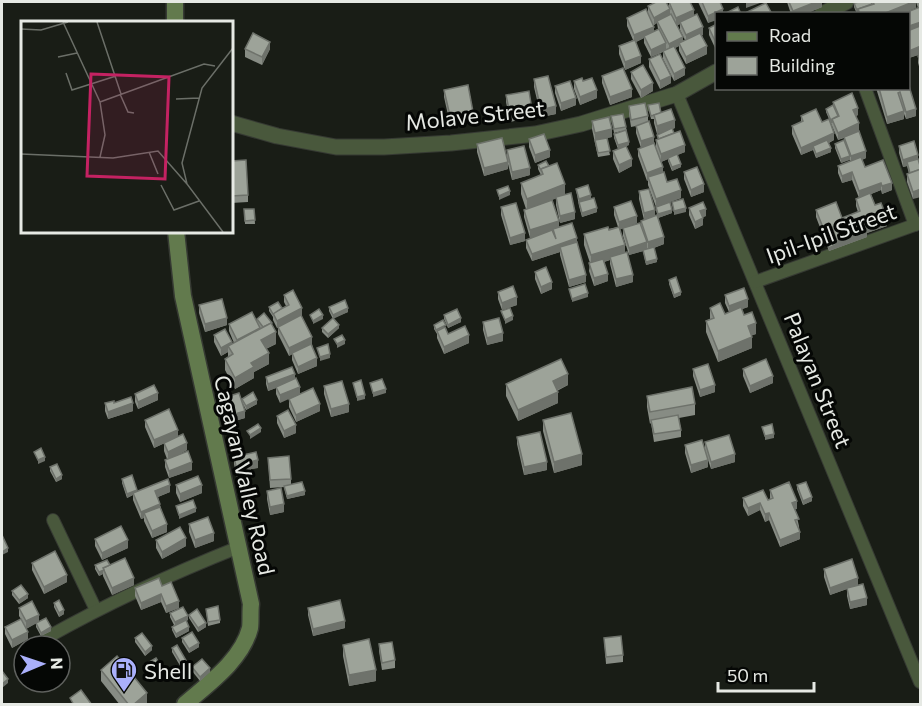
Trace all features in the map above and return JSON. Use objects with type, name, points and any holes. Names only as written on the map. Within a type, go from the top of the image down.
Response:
[{"type":"main road","points":[[175,21],[176,2]]},
{"type":"main road","name":"Cagayan Valley Road","points":[[176,232],[183,296],[251,604],[250,628],[236,656],[185,705]]},
{"type":"street","name":"Molave Street","points":[[232,123],[277,136],[336,147],[451,144],[535,135],[580,124],[677,94],[715,73]]},
{"type":"street","points":[[866,90],[918,224]]},
{"type":"street","name":"Palayan Street","points":[[677,94],[921,682]]},
{"type":"street","name":"Ipil-Ipil Street","points":[[756,282],[918,224]]},
{"type":"street","points":[[53,520],[96,610]]},
{"type":"street","points":[[53,634],[164,577],[239,547]]},
{"type":"building","points":[[656,2],[666,2],[670,9],[654,18],[648,6]]},
{"type":"building","points":[[669,2],[690,2],[694,10],[676,18]]},
{"type":"building","points":[[702,2],[720,2],[723,9],[708,16]]},
{"type":"building","points":[[789,2],[816,2],[793,11]]},
{"type":"building","points":[[871,2],[872,4],[858,9],[858,12],[854,3]]},
{"type":"building","points":[[873,2],[913,2],[888,12],[859,12],[858,9],[874,4]]},
{"type":"building","points":[[766,3],[771,12],[747,12]]},
{"type":"building","points":[[738,7],[740,12],[728,12]]},
{"type":"building","points":[[920,7],[921,22],[910,26],[910,12],[907,12]]},
{"type":"building","points":[[646,9],[654,27],[634,35],[627,18]]},
{"type":"building","points":[[671,14],[683,37],[669,44],[657,21]]},
{"type":"building","points":[[697,14],[703,27],[686,35],[680,22]]},
{"type":"building","points":[[715,25],[715,41],[709,28]]},
{"type":"building","points":[[920,26],[921,28],[921,46],[910,51],[910,30]]},
{"type":"building","points":[[659,29],[666,43],[651,50],[644,36]]},
{"type":"building","points":[[253,33],[270,42],[262,57],[245,49]]},
{"type":"building","points":[[700,33],[707,46],[686,57],[679,43]]},
{"type":"building","points":[[635,40],[641,56],[625,62],[619,46]]},
{"type":"building","points":[[674,46],[685,68],[674,74],[663,51]]},
{"type":"building","points":[[660,54],[671,76],[660,81],[649,59]]},
{"type":"building","points":[[643,65],[653,83],[641,90],[631,72]]},
{"type":"building","points":[[623,68],[632,89],[610,97],[602,76]]},
{"type":"building","points":[[548,76],[556,106],[541,110],[534,79]]},
{"type":"building","points":[[582,78],[583,81],[592,78],[597,90],[580,97],[574,81]]},
{"type":"building","points":[[570,81],[576,98],[561,103],[555,86]]},
{"type":"building","points":[[468,85],[473,112],[450,116],[444,90]]},
{"type":"building","points":[[910,89],[916,109],[906,112],[900,92],[898,93],[904,111],[887,117],[880,90]]},
{"type":"building","points":[[529,91],[532,110],[510,114],[506,95]]},
{"type":"building","points":[[852,93],[858,108],[853,110],[859,123],[838,133],[832,119],[839,116],[833,102]]},
{"type":"building","points":[[645,103],[648,116],[631,120],[629,106]]},
{"type":"building","points":[[659,103],[661,113],[651,116],[648,105]]},
{"type":"building","points":[[833,105],[838,116],[832,119],[832,123],[826,109]]},
{"type":"building","points":[[671,109],[675,120],[657,126],[654,115]]},
{"type":"building","points":[[816,109],[822,122],[829,119],[834,133],[801,148],[792,126],[803,121],[801,116]]},
{"type":"building","points":[[623,114],[626,127],[614,129],[611,116]]},
{"type":"building","points":[[609,117],[612,129],[595,133],[592,121]]},
{"type":"building","points":[[649,121],[654,137],[641,141],[636,126]]},
{"type":"building","points":[[672,128],[674,133],[659,139],[657,135]]},
{"type":"building","points":[[626,130],[629,142],[618,145],[614,134]]},
{"type":"building","points":[[680,131],[685,145],[661,154],[656,140]]},
{"type":"building","points":[[859,131],[866,151],[851,156],[844,137]]},
{"type":"building","points":[[544,134],[550,150],[535,155],[529,139]]},
{"type":"building","points":[[502,138],[508,162],[484,168],[477,144]]},
{"type":"building","points":[[607,138],[610,151],[598,153],[595,140]]},
{"type":"building","points":[[827,140],[831,148],[816,154],[813,146]]},
{"type":"building","points":[[844,140],[850,156],[841,159],[835,144]]},
{"type":"building","points":[[914,141],[918,155],[903,160],[899,146]]},
{"type":"building","points":[[654,143],[663,167],[647,173],[638,149]]},
{"type":"building","points":[[524,146],[530,168],[512,172],[507,150]]},
{"type":"building","points":[[626,146],[632,159],[619,165],[613,151]]},
{"type":"building","points":[[677,154],[681,164],[672,167],[668,158]]},
{"type":"building","points":[[861,157],[865,167],[883,160],[892,183],[882,186],[881,183],[859,191],[852,172],[842,176],[838,166]]},
{"type":"building","points":[[918,159],[921,169],[910,173],[907,162]]},
{"type":"building","points":[[246,160],[248,195],[232,196],[232,161]]},
{"type":"building","points":[[546,161],[549,166],[541,169],[542,172],[538,165]]},
{"type":"building","points":[[557,163],[565,184],[527,199],[521,183],[543,174],[541,169]]},
{"type":"building","points":[[697,167],[704,184],[691,190],[684,172]]},
{"type":"building","points":[[921,169],[921,189],[913,192],[907,174]]},
{"type":"building","points":[[664,172],[667,182],[677,179],[681,190],[656,199],[648,177]]},
{"type":"building","points":[[588,185],[591,195],[579,199],[576,189]]},
{"type":"building","points":[[508,186],[510,191],[499,196],[497,190]]},
{"type":"building","points":[[649,189],[655,210],[644,213],[639,191]]},
{"type":"building","points":[[571,193],[575,212],[560,216],[556,197]]},
{"type":"building","points":[[870,193],[875,205],[881,203],[887,218],[837,241],[832,227],[824,230],[816,210],[836,202],[842,218],[860,211],[856,199]]},
{"type":"building","points":[[594,198],[597,208],[582,213],[579,202]]},
{"type":"building","points":[[683,199],[686,208],[674,211],[672,202]]},
{"type":"building","points":[[552,200],[559,221],[530,230],[524,210]]},
{"type":"building","points":[[631,201],[637,216],[619,222],[614,207]]},
{"type":"building","points":[[670,202],[672,210],[658,214],[656,207]]},
{"type":"building","points":[[703,202],[706,209],[700,211],[703,218],[695,222],[689,208]]},
{"type":"building","points":[[516,203],[525,233],[510,238],[501,207]]},
{"type":"building","points":[[244,209],[254,209],[255,220],[245,221]]},
{"type":"building","points":[[657,215],[664,237],[648,242],[641,221]]},
{"type":"building","points":[[572,223],[577,238],[532,254],[526,240],[552,230],[556,239],[553,229]]},
{"type":"building","points":[[640,223],[647,242],[629,248],[623,228]]},
{"type":"building","points":[[608,227],[609,230],[619,227],[625,245],[591,255],[584,234]]},
{"type":"building","points":[[832,230],[837,244],[829,248],[824,233]]},
{"type":"building","points":[[577,242],[586,275],[569,280],[560,247]]},
{"type":"building","points":[[654,247],[657,259],[646,262],[643,250]]},
{"type":"building","points":[[627,252],[633,275],[616,279],[610,257]]},
{"type":"building","points":[[603,259],[608,274],[594,278],[589,263]]},
{"type":"building","points":[[546,267],[552,282],[541,287],[535,272]]},
{"type":"building","points":[[676,277],[681,292],[674,295],[669,280]]},
{"type":"building","points":[[585,284],[588,293],[572,299],[569,289]]},
{"type":"building","points":[[513,286],[517,297],[502,303],[498,292]]},
{"type":"building","points":[[744,288],[748,299],[729,306],[725,295]]},
{"type":"building","points":[[293,290],[302,308],[277,321],[273,313],[289,305],[284,295]]},
{"type":"building","points":[[222,299],[227,318],[205,324],[199,305]]},
{"type":"building","points":[[345,300],[348,308],[333,315],[329,307]]},
{"type":"building","points":[[278,302],[282,308],[273,314],[269,307]]},
{"type":"building","points":[[720,303],[725,314],[741,307],[744,315],[752,312],[756,323],[748,326],[752,337],[718,351],[706,321],[714,318],[710,308]]},
{"type":"building","points":[[510,308],[513,316],[505,320],[501,311]]},
{"type":"building","points":[[319,309],[323,315],[313,321],[310,315]]},
{"type":"building","points":[[457,309],[461,318],[448,325],[444,315]]},
{"type":"building","points":[[252,312],[260,328],[237,340],[229,324]]},
{"type":"building","points":[[264,313],[272,323],[263,327],[257,319]]},
{"type":"building","points":[[301,315],[312,337],[289,348],[278,327]]},
{"type":"building","points":[[333,318],[339,325],[328,334],[322,328]]},
{"type":"building","points":[[499,318],[503,333],[487,338],[483,322]]},
{"type":"building","points":[[443,320],[446,325],[436,330],[434,325]]},
{"type":"building","points":[[271,323],[276,332],[261,340],[269,353],[251,363],[254,367],[235,378],[225,359],[233,354],[228,346]]},
{"type":"building","points":[[465,326],[469,335],[444,347],[437,331],[445,327],[448,334]]},
{"type":"building","points":[[225,329],[232,342],[221,348],[214,335]]},
{"type":"building","points":[[342,335],[345,340],[337,344],[334,339]]},
{"type":"building","points":[[311,344],[317,358],[298,367],[292,353]]},
{"type":"building","points":[[328,344],[330,354],[320,357],[317,348]]},
{"type":"building","points":[[561,359],[568,374],[553,381],[558,392],[518,410],[506,384]]},
{"type":"building","points":[[766,359],[773,376],[750,386],[743,369]]},
{"type":"building","points":[[708,364],[715,385],[700,390],[693,369]]},
{"type":"building","points":[[292,367],[295,374],[268,384],[266,377]]},
{"type":"building","points":[[296,378],[300,387],[280,395],[276,387]]},
{"type":"building","points":[[382,379],[386,389],[373,393],[370,383]]},
{"type":"building","points":[[361,380],[365,395],[357,397],[353,383]]},
{"type":"building","points":[[342,381],[349,404],[331,409],[324,386]]},
{"type":"building","points":[[154,385],[158,393],[138,402],[135,394]]},
{"type":"building","points":[[692,387],[695,404],[650,412],[647,396]]},
{"type":"building","points":[[313,388],[320,404],[296,415],[289,399]]},
{"type":"building","points":[[253,392],[257,400],[246,406],[242,399]]},
{"type":"building","points":[[239,393],[245,411],[228,416],[223,398]]},
{"type":"building","points":[[131,397],[133,403],[108,412],[105,403],[114,401],[114,403]]},
{"type":"building","points":[[169,409],[178,430],[154,440],[145,420]]},
{"type":"building","points":[[288,410],[296,425],[284,431],[277,416]]},
{"type":"building","points":[[571,413],[582,454],[554,462],[543,420]]},
{"type":"building","points":[[678,415],[681,430],[654,434],[651,420]]},
{"type":"building","points":[[258,424],[261,428],[250,435],[247,431]]},
{"type":"building","points":[[772,424],[774,434],[765,436],[762,427]]},
{"type":"building","points":[[540,432],[547,462],[524,467],[517,437]]},
{"type":"building","points":[[183,434],[187,443],[168,452],[164,443]]},
{"type":"building","points":[[729,435],[735,454],[711,462],[705,442]]},
{"type":"building","points":[[702,440],[708,460],[691,465],[685,445]]},
{"type":"building","points":[[41,448],[45,457],[38,460],[34,452]]},
{"type":"building","points":[[188,451],[192,462],[169,471],[165,460]]},
{"type":"building","points":[[256,452],[258,460],[249,462],[251,467],[237,471],[234,457]]},
{"type":"building","points":[[289,456],[291,479],[270,480],[268,458]]},
{"type":"building","points":[[57,464],[62,475],[56,479],[50,467]]},
{"type":"building","points":[[132,475],[137,490],[127,494],[122,479]]},
{"type":"building","points":[[198,476],[202,485],[180,494],[176,485]]},
{"type":"building","points":[[168,479],[170,485],[155,491],[160,504],[141,512],[133,493]]},
{"type":"building","points":[[302,482],[305,491],[287,496],[284,486]]},
{"type":"building","points":[[789,482],[797,501],[792,503],[799,519],[795,520],[800,532],[780,540],[769,513],[765,514],[760,503],[748,508],[743,498],[763,490],[768,500],[773,498],[770,490]]},
{"type":"building","points":[[806,482],[812,497],[803,501],[797,485]]},
{"type":"building","points":[[281,488],[284,504],[270,507],[267,491]]},
{"type":"building","points":[[193,500],[196,508],[179,515],[176,506]]},
{"type":"building","points":[[160,507],[167,524],[152,531],[144,513]]},
{"type":"building","points":[[208,517],[214,533],[195,540],[189,524]]},
{"type":"building","points":[[121,526],[128,540],[102,553],[95,539]]},
{"type":"building","points":[[180,527],[186,538],[162,552],[156,540]]},
{"type":"building","points":[[2,535],[8,548],[2,552]]},
{"type":"building","points":[[55,551],[67,575],[44,587],[32,563]]},
{"type":"building","points":[[125,558],[134,578],[112,588],[103,568]]},
{"type":"building","points":[[852,559],[858,578],[830,588],[824,569]]},
{"type":"building","points":[[107,560],[110,565],[99,572],[95,565]]},
{"type":"building","points":[[159,578],[162,586],[171,582],[179,601],[166,606],[161,594],[141,603],[135,588]]},
{"type":"building","points":[[863,584],[867,598],[850,602],[847,588]]},
{"type":"building","points":[[21,585],[28,594],[19,600],[12,591]]},
{"type":"building","points":[[59,600],[64,610],[59,613],[54,603]]},
{"type":"building","points":[[340,600],[345,621],[313,629],[308,608]]},
{"type":"building","points":[[32,601],[39,615],[26,621],[19,608]]},
{"type":"building","points":[[218,606],[220,620],[208,622],[206,609]]},
{"type":"building","points":[[183,607],[188,616],[175,622],[170,613]]},
{"type":"building","points":[[197,609],[206,623],[198,628],[189,615]]},
{"type":"building","points":[[46,618],[51,627],[41,633],[36,623]]},
{"type":"building","points":[[21,619],[28,632],[12,634],[12,640],[5,627]]},
{"type":"building","points":[[186,620],[189,627],[176,634],[172,627]]},
{"type":"building","points":[[192,632],[199,643],[189,649],[182,638]]},
{"type":"building","points":[[142,633],[152,646],[145,652],[135,638]]},
{"type":"building","points":[[621,636],[623,655],[606,657],[604,638]]},
{"type":"building","points":[[369,639],[376,670],[349,675],[343,645]]},
{"type":"building","points":[[392,642],[395,660],[382,663],[379,644]]},
{"type":"building","points":[[177,645],[191,669],[186,672],[172,648]]},
{"type":"building","points":[[117,656],[147,693],[133,705],[129,705],[101,670]]},
{"type":"building","points":[[156,658],[162,668],[150,676],[144,665]]},
{"type":"building","points":[[202,659],[210,668],[200,677],[192,667]]},
{"type":"building","points":[[2,671],[8,679],[2,684]]},
{"type":"building","points":[[81,690],[92,705],[74,705],[70,698]]},
{"type":"place","name":"Shell","points":[[124,693]]}]
